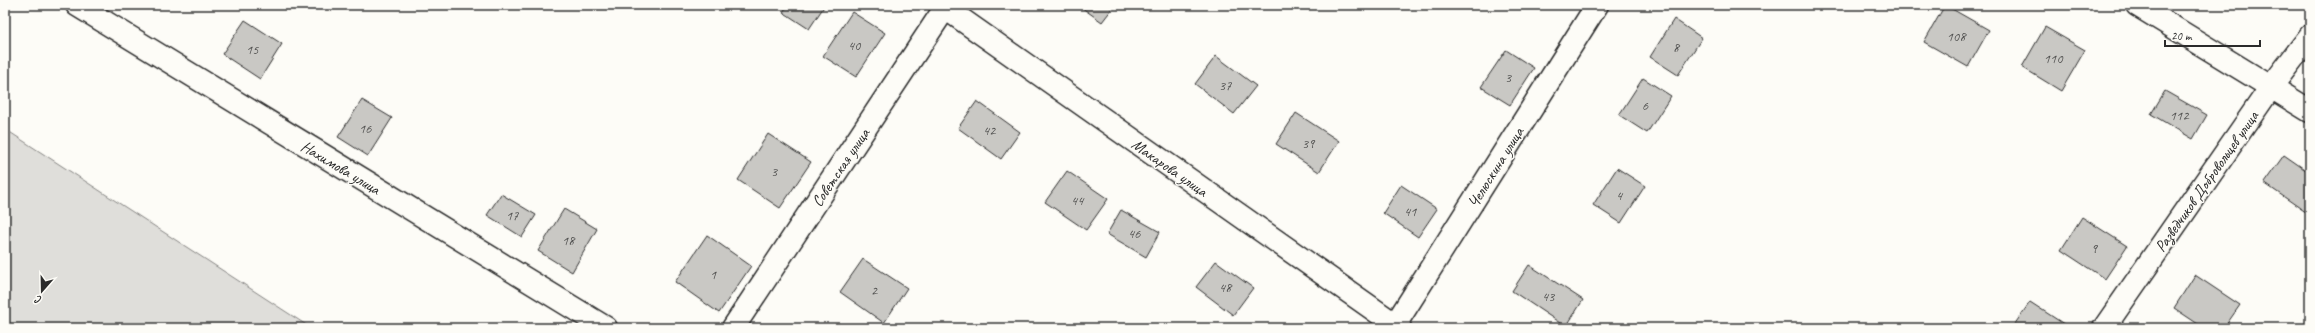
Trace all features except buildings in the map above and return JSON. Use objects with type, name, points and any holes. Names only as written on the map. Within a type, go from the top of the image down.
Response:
[{"type":"street","name":"Нахимова улица","points":[[77,5],[606,328]]},
{"type":"street","name":"Челюскина улица","points":[[1396,327],[1597,5]]},
{"type":"street","points":[[2138,5],[2310,111]]},
{"type":"street","name":"Макарова улица","points":[[944,6],[1396,327]]},
{"type":"street","name":"Советская улица","points":[[733,328],[944,6]]},
{"type":"street","name":"Разведчиков Добровольцев улица","points":[[2104,328],[2271,88],[2310,36]]},
{"type":"shaded area","points":[[5,129],[311,328],[5,328]]}]
